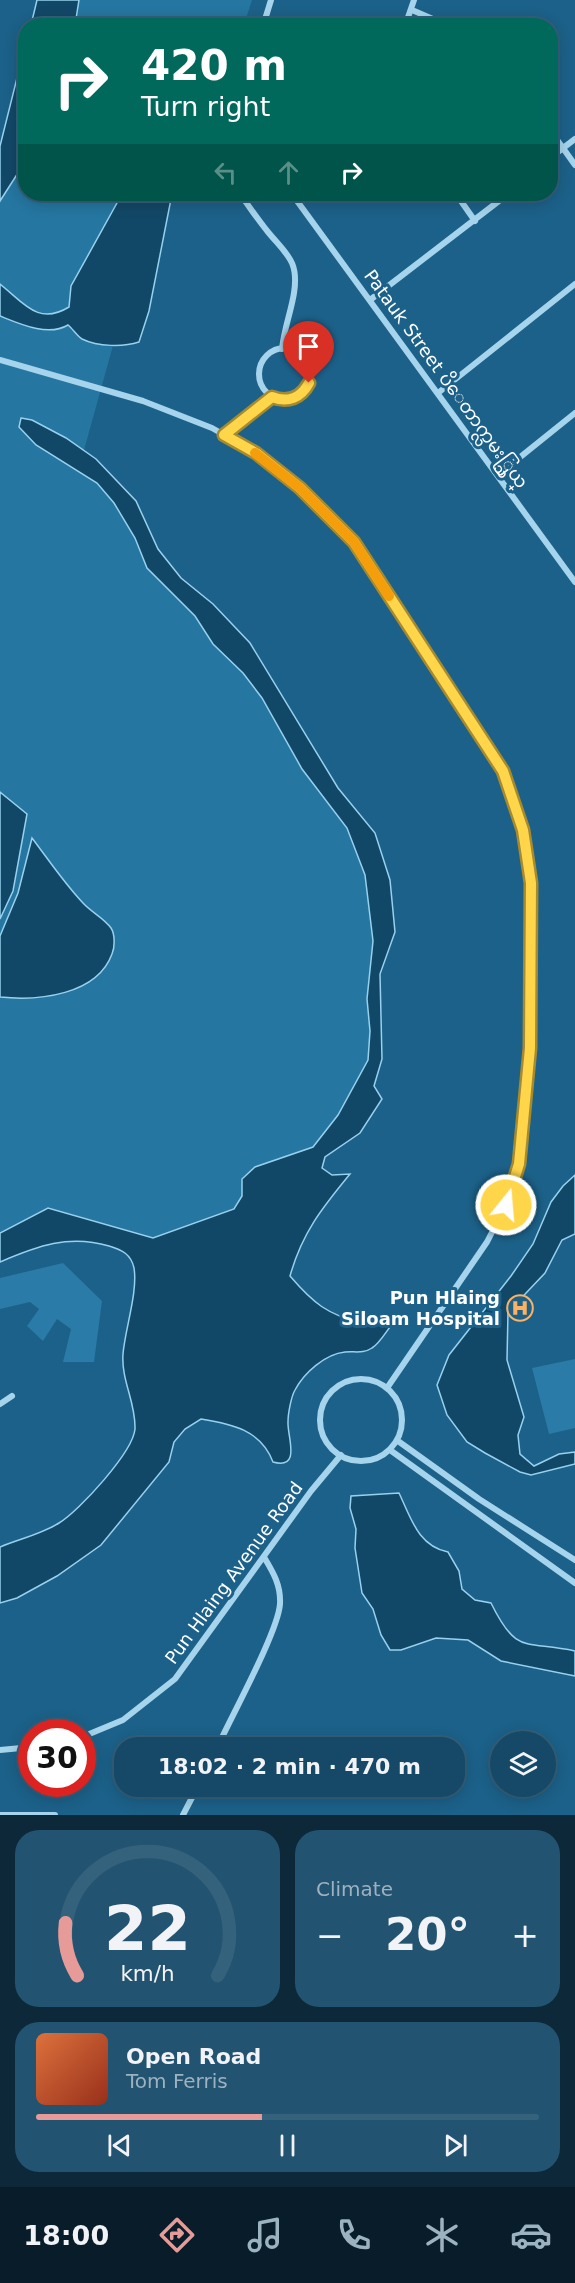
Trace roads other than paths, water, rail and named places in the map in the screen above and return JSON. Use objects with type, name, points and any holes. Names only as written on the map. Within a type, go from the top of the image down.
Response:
[{"type":"street","points":[[265,18],[271,0]]},
{"type":"street","points":[[408,18],[414,0]]},
{"type":"street","points":[[412,10],[430,18]]},
{"type":"street","points":[[558,152],[575,139]]},
{"type":"street","points":[[558,141],[575,165]]},
{"type":"street","points":[[245,201],[267,231],[289,255],[294,267],[294,295],[285,324],[282,349]]},
{"type":"street","name":"Patauk Street ပိေတာက္လမး္သြယ္","points":[[297,201],[575,582]]},
{"type":"street","points":[[461,201],[475,221]]},
{"type":"street","points":[[370,300],[499,201]]},
{"type":"street","points":[[438,393],[575,284]]},
{"type":"street","points":[[282,349],[303,356],[308,362],[311,376],[306,390],[294,399],[279,400],[272,397],[262,387],[259,373],[260,366],[269,354],[282,349]]},
{"type":"street","points":[[0,360],[143,400],[224,435],[256,453],[300,488],[354,542],[503,771],[523,830],[531,883],[530,1037],[519,1164],[506,1205],[487,1242],[387,1388]]},
{"type":"street","points":[[224,435],[272,397]]},
{"type":"street","points":[[498,475],[575,413]]},
{"type":"street","points":[[362,1378],[387,1388],[398,1399],[403,1413],[403,1427],[398,1441],[390,1450],[367,1461],[350,1460],[333,1451],[325,1440],[320,1423],[325,1400],[334,1388],[354,1379],[362,1378]]},
{"type":"street","points":[[0,1404],[12,1396]]},
{"type":"street","points":[[398,1441],[479,1499],[575,1560]]},
{"type":"street","points":[[390,1450],[575,1583]]},
{"type":"street","name":"Pun Hlaing Avenue Road","points":[[96,1731],[123,1720],[175,1679],[341,1455]]},
{"type":"street","points":[[222,1737],[269,1637],[280,1605],[277,1579],[264,1557]]},
{"type":"street","points":[[0,1750],[18,1749]]},
{"type":"street","points":[[183,1815],[192,1797]]},
{"type":"street","points":[[0,1815],[55,1815]]},
{"type":"place","name":"Pun Hlaing Siloam Hospital","points":[[520,1308]]}]
